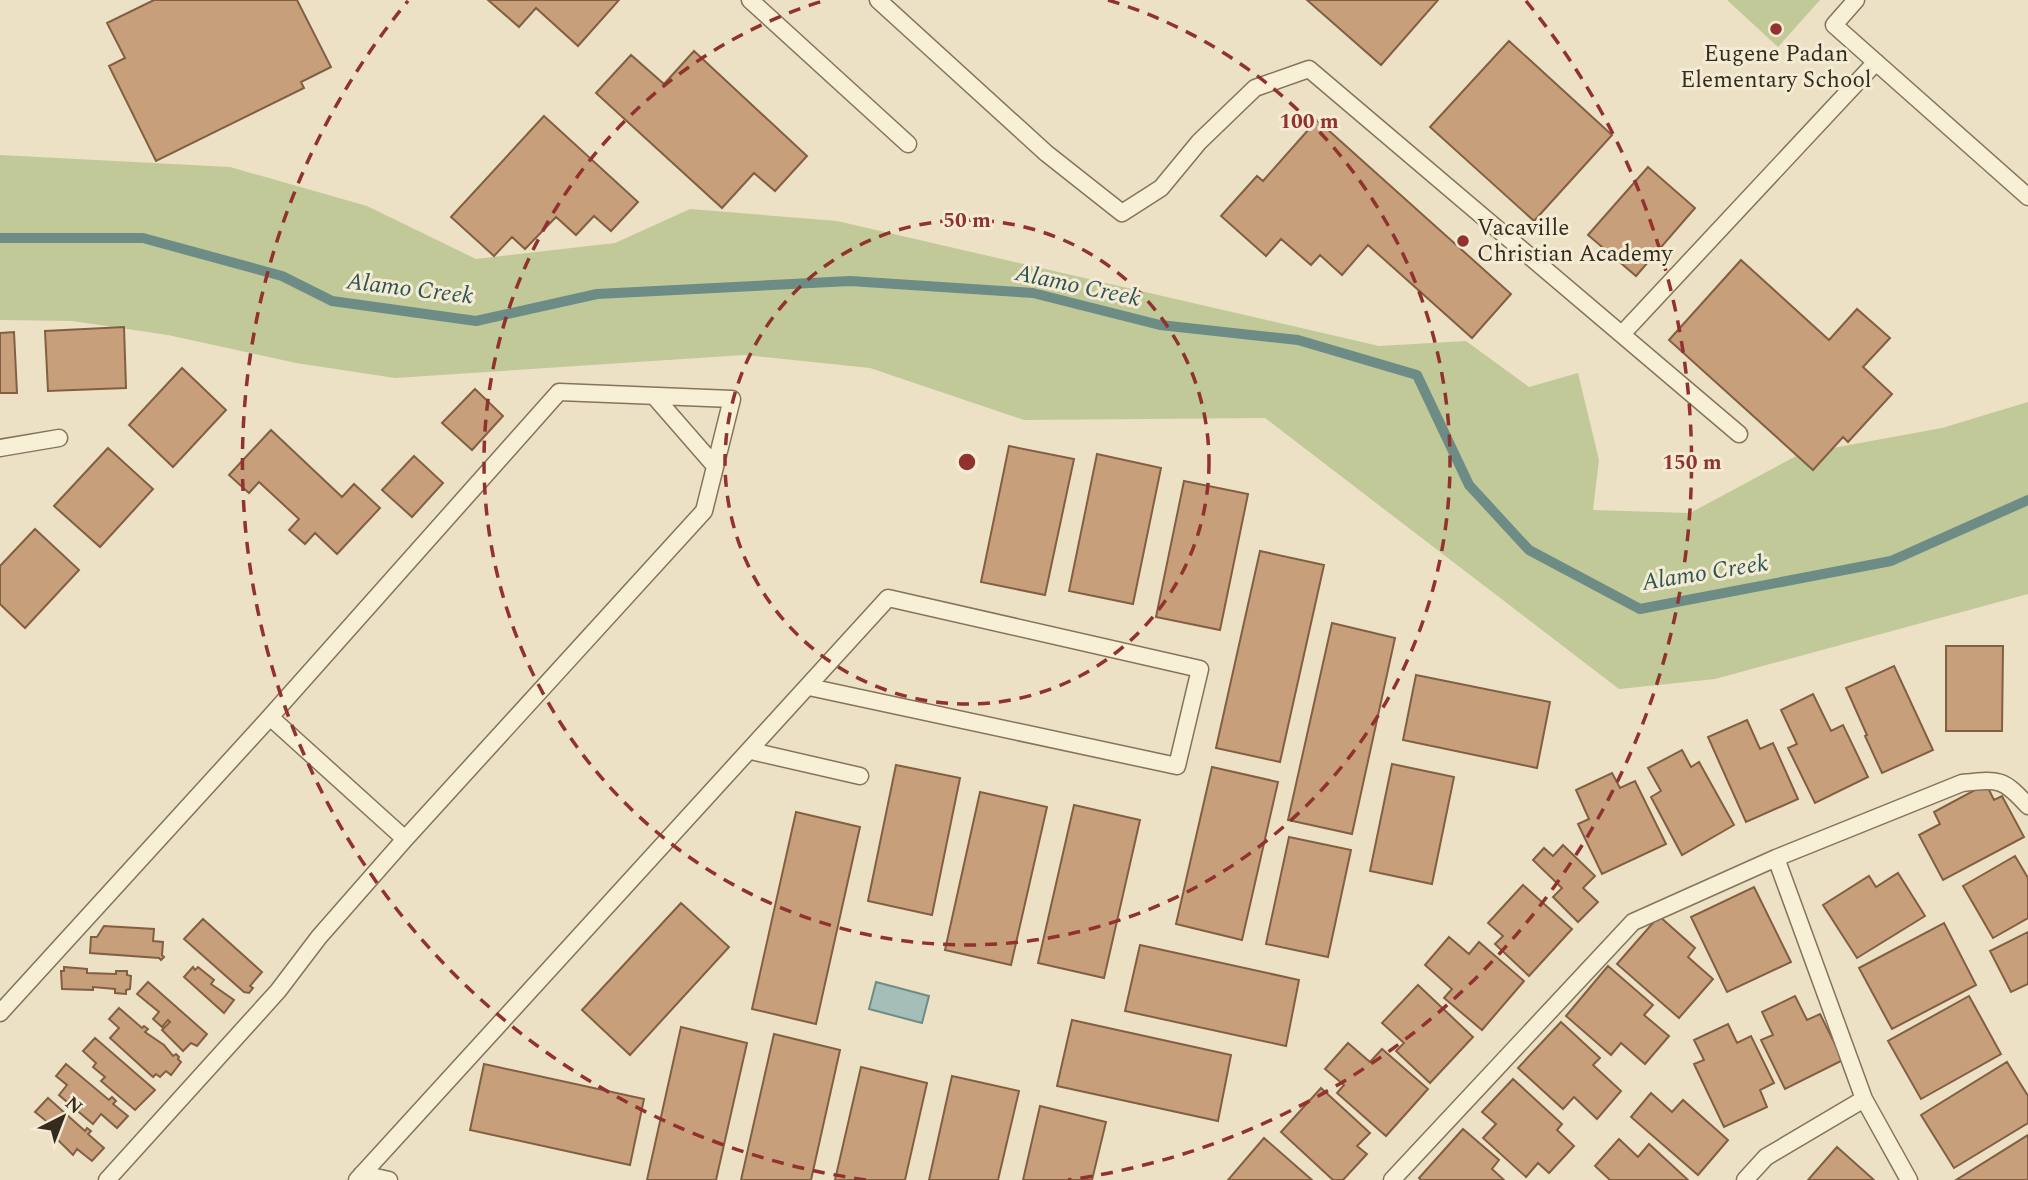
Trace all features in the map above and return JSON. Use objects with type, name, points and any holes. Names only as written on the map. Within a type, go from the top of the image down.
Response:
[{"type":"lane","points":[[750,0],[908,144]]},
{"type":"lane","points":[[878,0],[1045,153],[1122,213],[1161,188],[1199,142],[1255,88],[1309,69],[1739,434]]},
{"type":"lane","points":[[1856,0],[1834,25],[2028,197]]},
{"type":"lane","points":[[1622,334],[1876,62]]},
{"type":"lane","points":[[0,1013],[270,717],[559,392],[732,399],[704,511],[405,839],[319,937],[278,991],[107,1180]]},
{"type":"lane","points":[[654,396],[715,466]]},
{"type":"lane","points":[[0,448],[59,438]]},
{"type":"lane","points":[[360,1177],[888,598],[1200,669],[1177,766],[809,687]]},
{"type":"lane","points":[[270,717],[405,839]]},
{"type":"lane","points":[[751,751],[860,776]]},
{"type":"lane","points":[[1392,1180],[1633,922],[1776,858],[1962,783],[1992,780],[2010,786],[2028,806]]},
{"type":"lane","points":[[1776,858],[1864,1099],[1909,1180]]},
{"type":"lane","points":[[1745,1180],[1766,1157],[1864,1099]]},
{"type":"lane","points":[[360,1177],[388,1180]]},
{"type":"green space","name":"Eugene Padan Elementary School","points":[[1727,0],[1820,0],[1778,47]]},
{"type":"green space","points":[[0,155],[230,167],[367,206],[476,259],[615,243],[690,209],[837,221],[1379,346],[1466,341],[1529,387],[1578,373],[1599,460],[1593,510],[1690,513],[1800,454],[1942,428],[2028,402],[2028,594],[1715,679],[1619,689],[1265,418],[1024,420],[870,368],[744,355],[395,378],[296,363],[168,335],[72,321],[0,320]]},
{"type":"water","points":[[876,982],[929,996],[922,1023],[869,1009]]},
{"type":"building","points":[[154,0],[297,0],[331,67],[301,82],[304,88],[156,161],[109,66],[125,58],[107,23]]},
{"type":"building","points":[[488,0],[619,0],[578,46],[536,8],[519,27]]},
{"type":"building","points":[[1307,0],[1438,0],[1381,65]]},
{"type":"building","points":[[1509,41],[1612,135],[1534,221],[1430,127]]},
{"type":"building","points":[[694,51],[807,156],[775,191],[754,173],[722,208],[596,93],[631,55],[664,84]]},
{"type":"building","points":[[544,116],[638,202],[611,231],[594,216],[576,235],[556,217],[525,249],[512,237],[494,256],[451,217]]},
{"type":"building","points":[[1317,120],[1511,294],[1472,338],[1368,245],[1342,275],[1320,255],[1311,265],[1281,239],[1266,256],[1221,216],[1257,176],[1263,181]]},
{"type":"building","points":[[1648,167],[1695,208],[1636,276],[1588,235]]},
{"type":"building","points":[[1741,260],[1829,340],[1857,309],[1890,338],[1863,367],[1892,394],[1848,442],[1843,437],[1813,470],[1669,340]]},
{"type":"building","points":[[124,327],[126,388],[48,391],[45,331]]},
{"type":"building","points":[[14,332],[17,393],[0,393],[0,333]]},
{"type":"building","points":[[182,368],[226,410],[173,467],[129,425]]},
{"type":"building","points":[[475,389],[503,416],[472,450],[442,423]]},
{"type":"building","points":[[271,430],[342,497],[354,484],[380,508],[337,554],[315,533],[305,544],[289,530],[299,519],[259,482],[249,493],[229,475]]},
{"type":"building","points":[[1009,446],[1074,459],[1045,595],[981,582]]},
{"type":"building","points":[[108,448],[153,489],[100,547],[54,506]]},
{"type":"building","points":[[1097,454],[1161,468],[1133,604],[1069,591]]},
{"type":"building","points":[[414,456],[443,483],[412,517],[382,490]]},
{"type":"building","points":[[1184,481],[1248,494],[1220,630],[1156,617]]},
{"type":"building","points":[[35,529],[79,570],[25,628],[0,604],[0,566]]},
{"type":"building","points":[[1260,551],[1324,565],[1280,762],[1216,748]]},
{"type":"building","points":[[1332,623],[1395,638],[1352,834],[1288,820]]},
{"type":"building","points":[[1946,646],[2003,646],[2002,731],[1946,731]]},
{"type":"building","points":[[1894,666],[1933,750],[1882,773],[1846,688]]},
{"type":"building","points":[[1416,675],[1550,702],[1537,768],[1403,740]]},
{"type":"building","points":[[1813,694],[1831,731],[1843,725],[1868,777],[1815,803],[1788,748],[1797,744],[1781,710]]},
{"type":"building","points":[[1747,720],[1760,749],[1773,743],[1798,799],[1746,822],[1708,737]]},
{"type":"building","points":[[1682,750],[1691,767],[1699,762],[1734,825],[1682,855],[1651,797],[1661,791],[1648,768]]},
{"type":"building","points":[[1392,764],[1454,777],[1432,884],[1370,871]]},
{"type":"building","points":[[896,765],[960,778],[932,915],[868,901]]},
{"type":"building","points":[[1212,767],[1278,782],[1242,940],[1176,924]]},
{"type":"building","points":[[1612,773],[1620,788],[1635,781],[1666,844],[1602,874],[1578,824],[1589,819],[1576,790]]},
{"type":"building","points":[[1986,784],[1994,800],[2002,796],[2024,837],[1943,880],[1919,835],[1940,824],[1934,812]]},
{"type":"building","points":[[980,792],[1047,807],[1011,965],[945,950]]},
{"type":"building","points":[[1074,805],[1140,820],[1104,978],[1038,963]]},
{"type":"building","points":[[796,812],[860,827],[816,1024],[752,1009]]},
{"type":"building","points":[[1289,837],[1351,850],[1328,957],[1266,944]]},
{"type":"building","points":[[1563,845],[1595,876],[1583,888],[1598,902],[1578,922],[1553,897],[1562,888],[1533,860],[1544,848],[1553,856]]},
{"type":"building","points":[[2015,856],[2028,878],[2028,918],[1993,938],[1963,886]]},
{"type":"building","points":[[1898,873],[1925,916],[1857,958],[1823,905],[1869,876],[1876,887]]},
{"type":"building","points":[[1523,885],[1572,929],[1529,976],[1495,944],[1503,936],[1488,923]]},
{"type":"building","points":[[1754,887],[1791,962],[1727,992],[1691,917]]},
{"type":"building","points":[[681,903],[729,947],[630,1055],[582,1010]]},
{"type":"building","points":[[1659,916],[1695,948],[1688,957],[1713,979],[1679,1018],[1617,964]]},
{"type":"building","points":[[203,919],[262,972],[250,986],[253,988],[249,993],[244,992],[184,939]]},
{"type":"building","points":[[1944,923],[1976,985],[1892,1029],[1859,968]]},
{"type":"building","points":[[104,926],[154,929],[153,941],[163,942],[164,957],[161,960],[90,953],[91,937],[97,937]]},
{"type":"building","points":[[2028,932],[2028,984],[2011,992],[1990,951]]},
{"type":"building","points":[[1449,937],[1469,954],[1479,942],[1524,981],[1482,1030],[1444,998],[1452,989],[1425,965]]},
{"type":"building","points":[[1140,945],[1299,980],[1286,1046],[1125,1011]]},
{"type":"building","points":[[1608,966],[1653,1005],[1644,1015],[1669,1036],[1645,1064],[1621,1043],[1611,1055],[1566,1016]]},
{"type":"building","points":[[64,967],[87,969],[87,973],[116,974],[116,971],[127,971],[127,975],[131,976],[130,989],[126,990],[126,994],[115,993],[115,989],[93,987],[93,990],[62,989],[61,971],[64,971]]},
{"type":"building","points":[[193,967],[195,970],[198,967],[214,980],[211,984],[234,1000],[224,1013],[184,977]]},
{"type":"building","points":[[148,982],[207,1034],[197,1046],[191,1043],[183,1051],[162,1030],[170,1022],[168,1020],[162,1027],[153,1019],[159,1012],[137,994]]},
{"type":"building","points":[[1418,985],[1473,1037],[1430,1083],[1396,1051],[1404,1043],[1382,1023]]},
{"type":"building","points":[[1795,996],[1807,1020],[1820,1014],[1843,1060],[1785,1089],[1761,1040],[1773,1035],[1762,1012]]},
{"type":"building","points":[[1969,996],[2001,1054],[1921,1099],[1888,1041]]},
{"type":"building","points":[[119,1008],[142,1028],[144,1026],[148,1029],[145,1032],[164,1045],[173,1056],[176,1054],[179,1057],[181,1062],[171,1075],[166,1071],[160,1077],[156,1074],[153,1077],[110,1038],[119,1028],[109,1019]]},
{"type":"building","points":[[1072,1020],[1231,1055],[1218,1121],[1057,1086]]},
{"type":"building","points":[[1561,1022],[1600,1058],[1593,1065],[1621,1091],[1597,1119],[1574,1097],[1563,1109],[1518,1068]]},
{"type":"building","points":[[1728,1024],[1737,1043],[1751,1036],[1774,1083],[1760,1090],[1767,1107],[1724,1127],[1694,1064],[1704,1060],[1694,1040]]},
{"type":"building","points":[[681,1027],[747,1043],[716,1180],[647,1180]]},
{"type":"building","points":[[774,1034],[840,1050],[811,1180],[741,1180]]},
{"type":"building","points":[[95,1038],[155,1090],[135,1110],[101,1081],[105,1077],[93,1067],[96,1063],[83,1051]]},
{"type":"building","points":[[1348,1043],[1370,1062],[1382,1049],[1428,1089],[1386,1136],[1337,1093],[1344,1085],[1325,1069]]},
{"type":"building","points":[[2007,1062],[2028,1096],[2028,1123],[1954,1168],[1921,1115]]},
{"type":"building","points":[[66,1064],[109,1100],[112,1097],[116,1101],[113,1104],[128,1116],[117,1128],[101,1114],[93,1124],[59,1095],[67,1085],[56,1076]]},
{"type":"building","points":[[484,1064],[644,1099],[630,1165],[470,1130]]},
{"type":"building","points":[[861,1067],[927,1083],[905,1180],[835,1180]]},
{"type":"building","points":[[952,1076],[1019,1091],[998,1180],[929,1180]]},
{"type":"building","points":[[1513,1079],[1562,1124],[1557,1130],[1574,1146],[1549,1173],[1538,1163],[1526,1177],[1483,1138],[1496,1124],[1482,1112]]},
{"type":"building","points":[[1321,1088],[1370,1133],[1357,1146],[1367,1154],[1343,1180],[1333,1180],[1281,1132]]},
{"type":"building","points":[[1651,1093],[1672,1112],[1683,1100],[1728,1140],[1698,1175],[1631,1117]]},
{"type":"building","points":[[48,1098],[85,1131],[87,1128],[91,1131],[88,1134],[104,1148],[92,1161],[77,1149],[73,1155],[48,1130],[51,1125],[35,1112]]},
{"type":"building","points":[[1040,1106],[1106,1122],[1092,1180],[1023,1180]]},
{"type":"building","points":[[1463,1129],[1499,1160],[1492,1169],[1504,1180],[1421,1180],[1419,1178]]},
{"type":"building","points":[[2028,1135],[2028,1180],[1956,1180]]},
{"type":"building","points":[[1264,1138],[1312,1180],[1228,1180]]},
{"type":"building","points":[[1619,1139],[1638,1157],[1649,1144],[1688,1180],[1610,1180],[1595,1166]]},
{"type":"building","points":[[1837,1147],[1874,1180],[1808,1180]]},
{"type":"waterway","name":"Alamo Creek","points":[[0,238],[143,238],[282,276],[332,301],[476,321],[597,294],[850,281],[1033,293],[1160,325],[1298,340],[1417,375],[1469,485],[1529,550],[1640,609],[1891,561],[2028,500]]},
{"type":"place","name":"Eugene Padan Elementary School","points":[[1776,29]]},
{"type":"place","name":"Vacaville Christian Academy","points":[[1463,241]]}]
